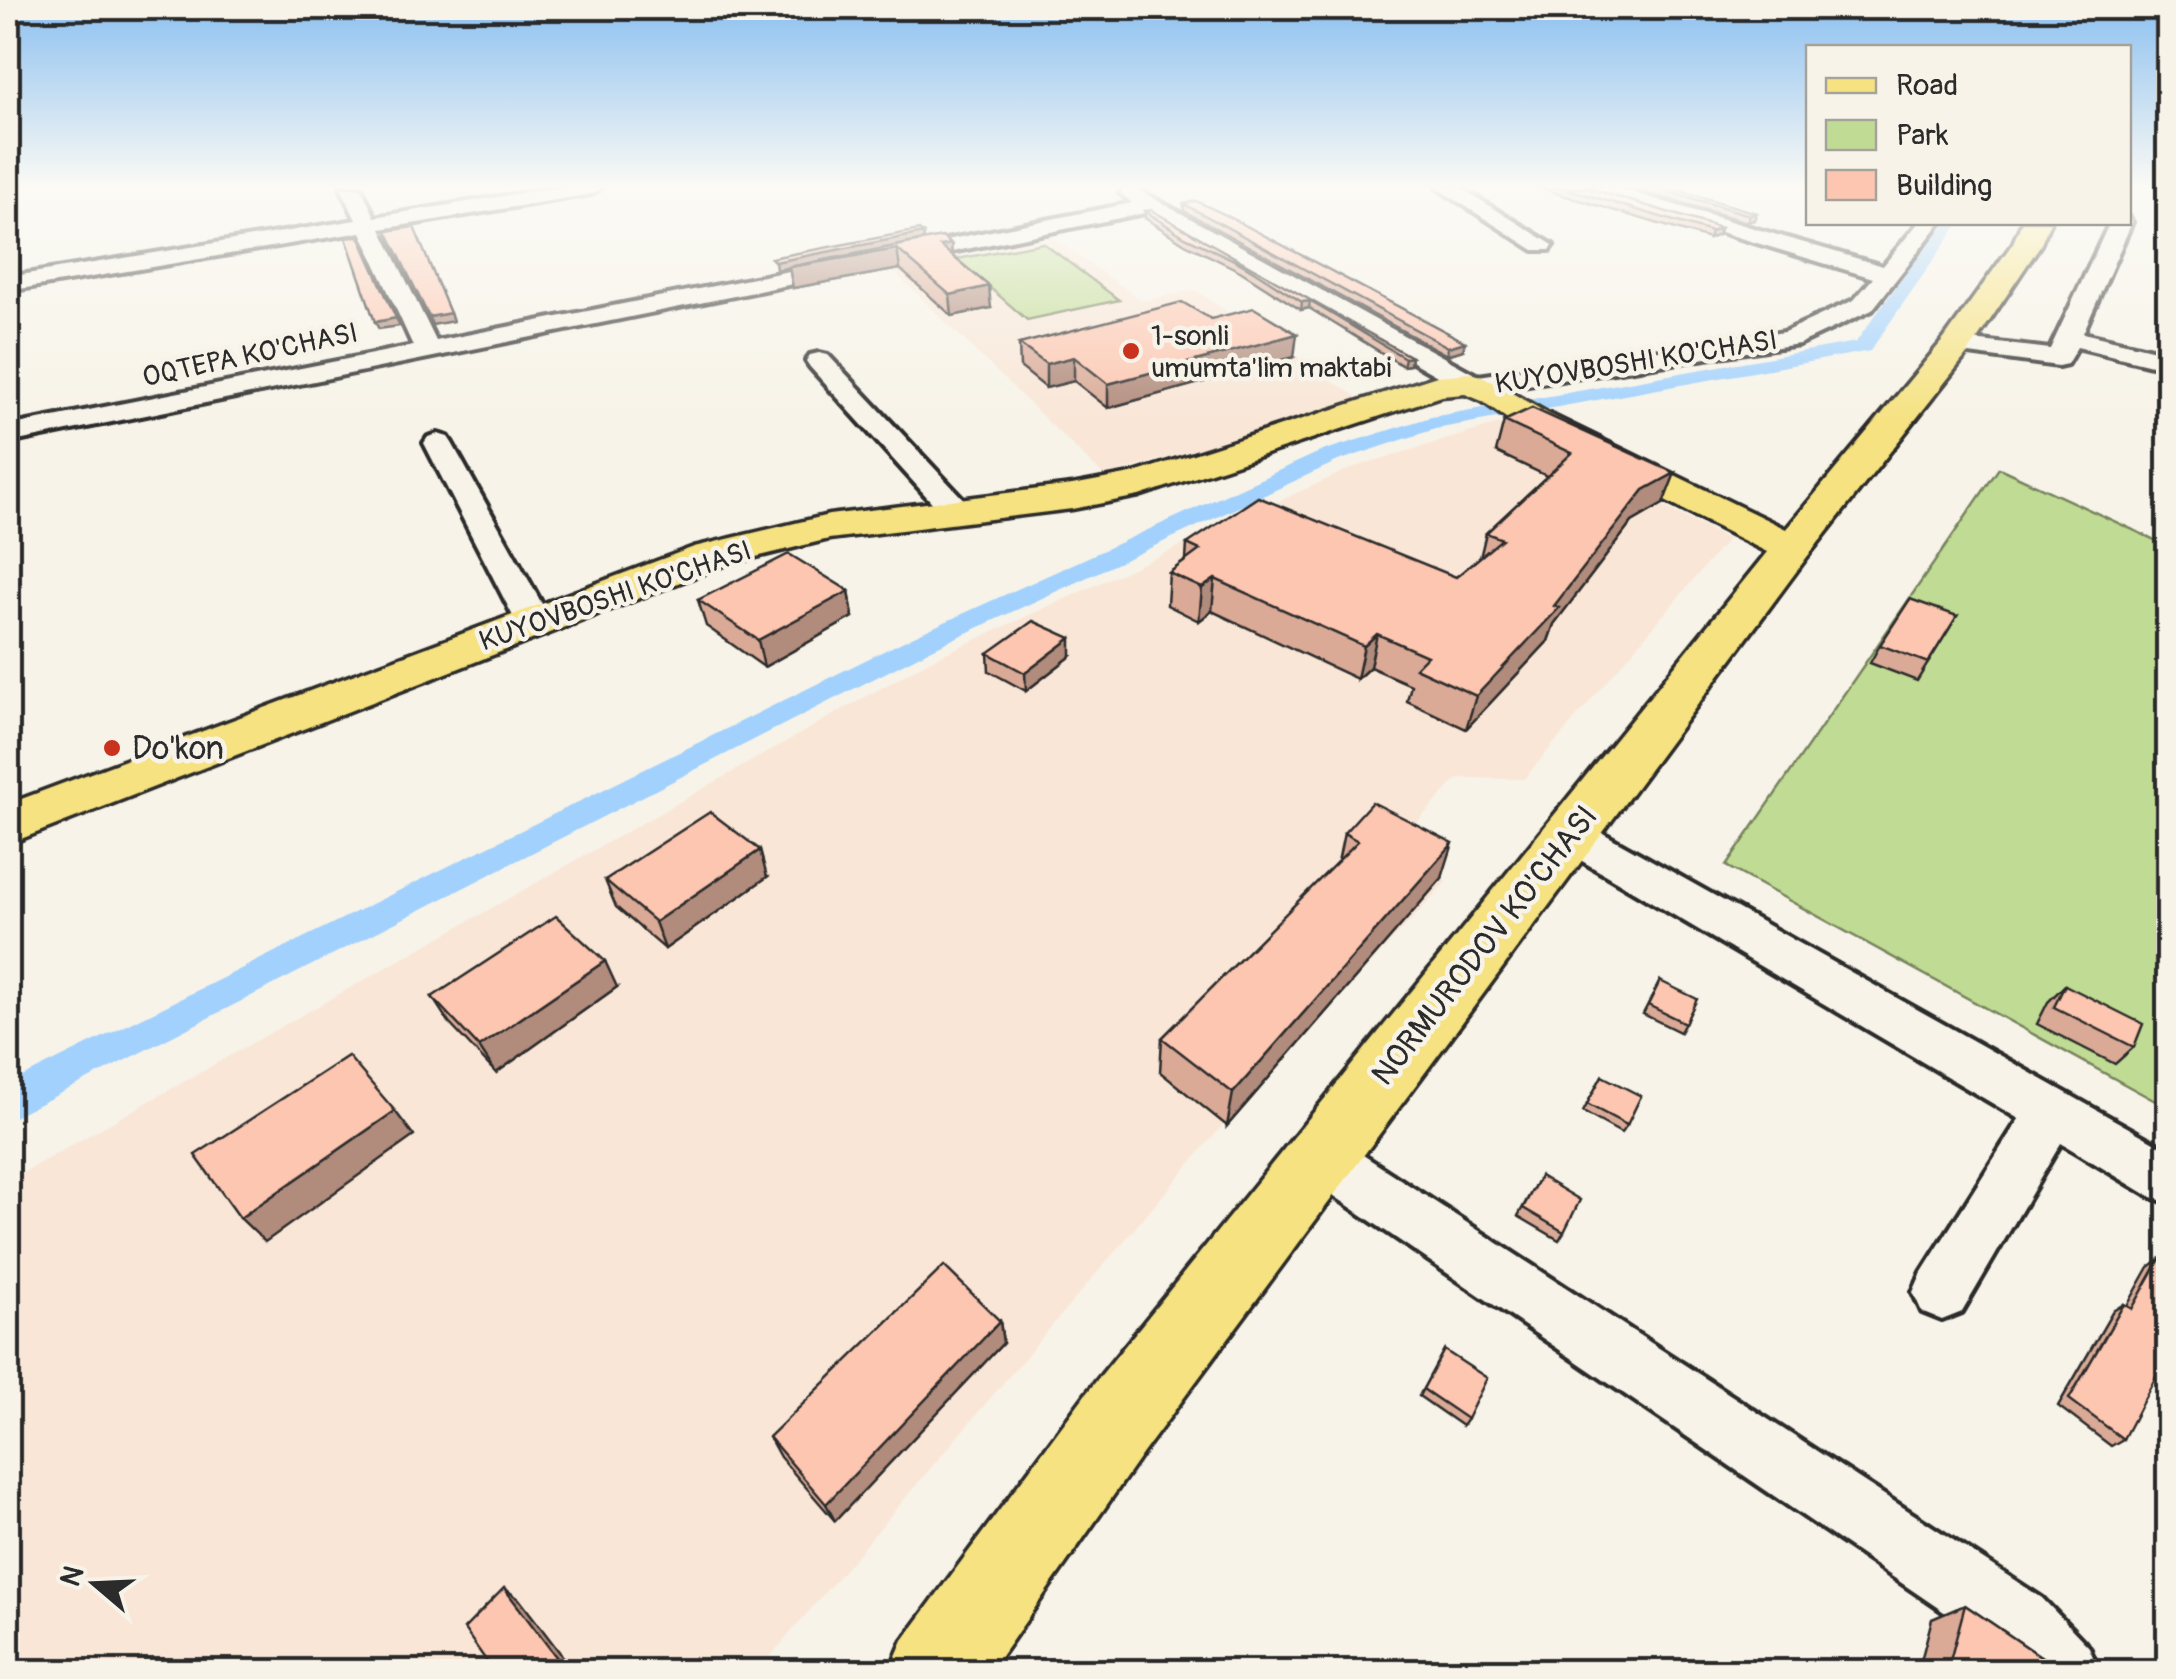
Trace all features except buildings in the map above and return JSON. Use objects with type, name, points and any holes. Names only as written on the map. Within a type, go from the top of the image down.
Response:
[{"type":"main road","name":"NORMURODOV KO'CHASI","points":[[935,1672],[1114,1424],[1792,548],[1956,346],[2011,266]]},
{"type":"main road","name":"KUYOVBOSHI KO'CHASI","points":[[8,825],[709,556],[829,527],[1072,497],[1139,484],[1438,386],[1480,388]]},
{"type":"main road","points":[[1480,388],[1536,422],[1792,548]]},
{"type":"street","points":[[8,284],[114,266]]},
{"type":"street","points":[[388,266],[426,348]]},
{"type":"street","name":"OQTEPA KO'CHASI","points":[[8,435],[841,266]]},
{"type":"street","points":[[1262,266],[1480,388]]},
{"type":"street","points":[[1860,266],[1886,274]]},
{"type":"street","name":"KUYOVBOSHI KO'CHASI","points":[[1480,388],[1790,338],[1863,305],[1893,266]]},
{"type":"street","points":[[1956,346],[2058,358],[2101,266]]},
{"type":"street","points":[[2070,337],[2168,361]]},
{"type":"street","points":[[818,361],[956,511]]},
{"type":"street","points":[[438,443],[534,622]]},
{"type":"street","points":[[1570,834],[2168,1178]]},
{"type":"street","points":[[1942,1292],[2052,1111]]},
{"type":"street","points":[[1320,1157],[2018,1622],[2064,1672]]},
{"type":"shaded area","name":"1-sonli umumta'lim maktabi","points":[[888,266],[1093,266],[1143,301],[1195,290],[1363,401],[1104,476]]},
{"type":"shaded area","points":[[1499,424],[1728,539],[1524,779],[1458,778],[1397,843],[1446,882],[1239,1106],[758,1671],[8,1671],[8,1181],[931,660],[1354,467]]},
{"type":"green space","points":[[965,266],[1074,266],[1119,300],[1027,320]]},
{"type":"green space","points":[[1999,468],[2168,546],[2168,1108],[1726,866]]},
{"type":"waterway","points":[[8,1103],[924,642],[1330,456],[1431,423],[1863,347],[1920,266]]},
{"type":"place","name":"1-sonli umumta'lim maktabi","points":[[1131,351]]},
{"type":"place","name":"Do'kon","points":[[112,748]]}]
